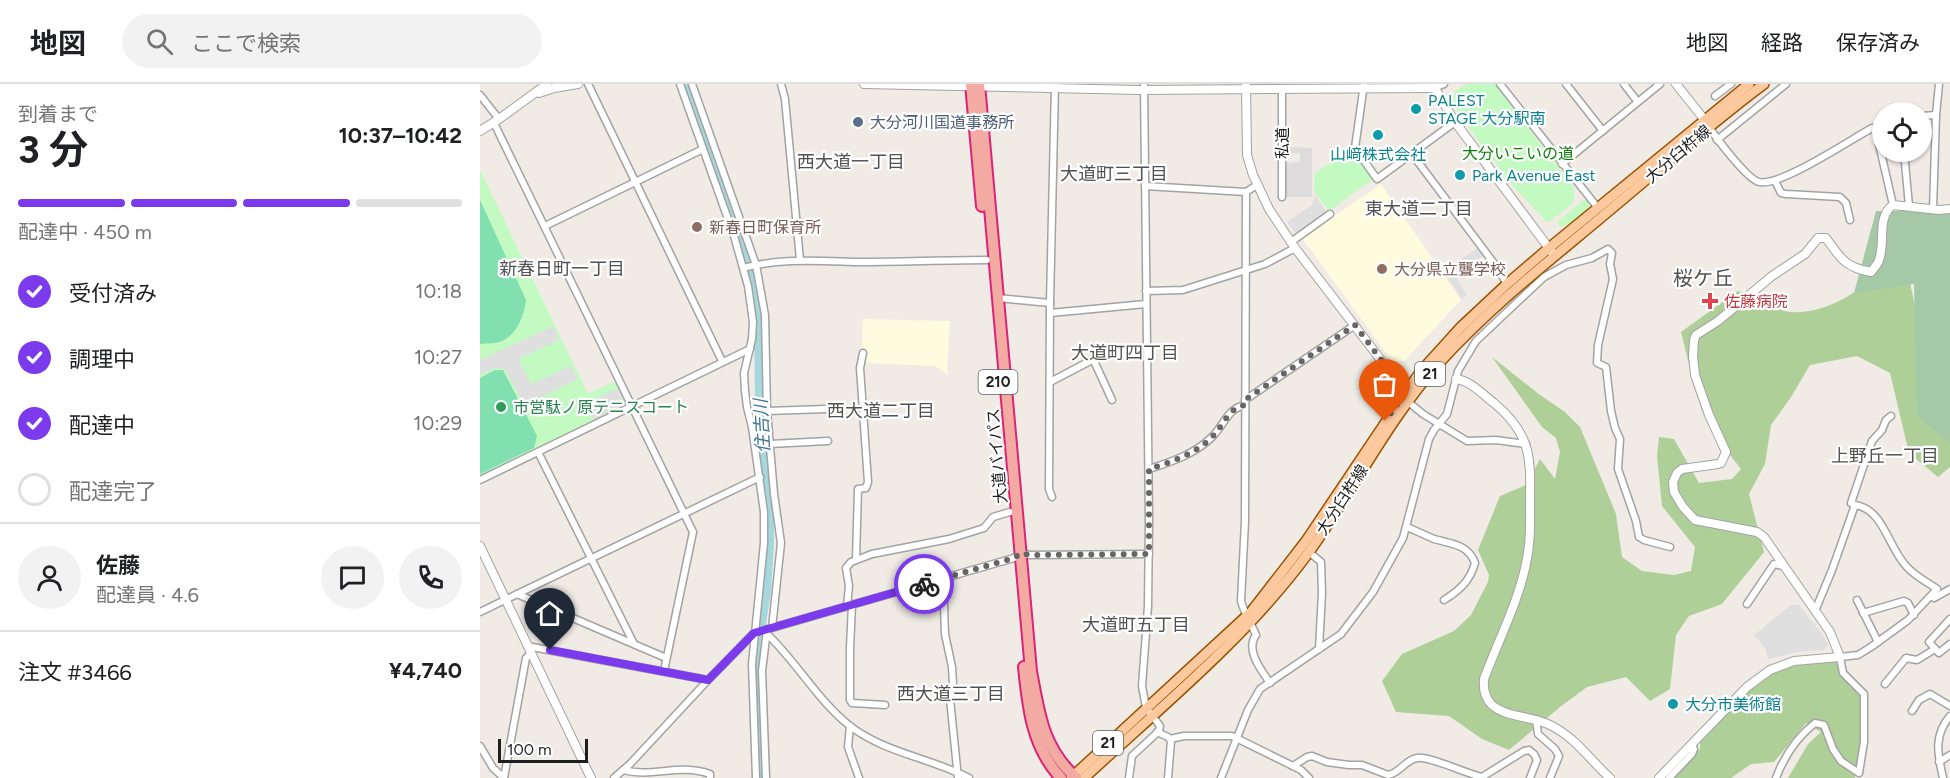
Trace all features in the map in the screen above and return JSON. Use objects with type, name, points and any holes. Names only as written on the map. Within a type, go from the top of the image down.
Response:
[{"type":"highway","name":"大道バイパス","points":[[975,86],[987,260],[1010,512],[1031,671],[1044,732],[1051,748],[1076,777]]},
{"type":"highway","name":"大道バイパス","points":[[975,86],[998,298],[1029,710],[1034,733],[1043,753],[1061,778]]},
{"type":"main road","name":"大分臼杵線","points":[[1249,619],[1448,341],[1507,284],[1552,252],[1707,123],[1749,84]]},
{"type":"main road","name":"大分臼杵線","points":[[1076,777],[1249,619],[1309,552],[1406,399],[1470,331],[1598,208],[1707,123],[1764,84]]},
{"type":"street","points":[[480,131],[547,84]]},
{"type":"street","points":[[515,108],[539,93],[578,84]]},
{"type":"street","points":[[588,84],[722,361]]},
{"type":"street","points":[[681,84],[744,267],[753,322],[752,339],[744,373],[745,391],[764,512],[764,543],[754,633],[752,684],[756,778]]},
{"type":"street","points":[[692,84],[754,265],[765,315],[767,411],[781,543],[762,671],[766,778]]},
{"type":"street","points":[[782,84],[800,260]]},
{"type":"street","points":[[864,84],[1282,89],[1444,84]]},
{"type":"street","points":[[1500,84],[1598,208]]},
{"type":"street","points":[[1566,84],[1603,131]]},
{"type":"street","points":[[1624,84],[1637,101]]},
{"type":"street","points":[[1562,164],[1660,84]]},
{"type":"street","points":[[1676,84],[1718,140],[1751,178],[1758,182],[1784,178],[1872,128],[1876,131],[1893,205]]},
{"type":"street","points":[[1715,96],[1731,84]]},
{"type":"street","points":[[1718,140],[1786,84]]},
{"type":"street","points":[[1934,209],[1939,84]]},
{"type":"street","points":[[1052,498],[1049,489],[1054,86]]},
{"type":"street","points":[[1364,86],[1355,148],[1377,179],[1455,122]]},
{"type":"street","points":[[1433,86],[1455,122],[1552,252]]},
{"type":"street","points":[[1129,778],[1132,756],[1160,728],[1149,712],[1142,687],[1149,554],[1144,87]]},
{"type":"street","points":[[1246,87],[1247,155],[1252,175],[1269,209],[1293,245],[1400,385],[1406,399],[1439,424],[1470,442],[1496,440],[1526,444]]},
{"type":"street","name":"私道","points":[[1282,89],[1282,197]]},
{"type":"street","points":[[480,95],[497,121],[545,226],[693,532],[664,671]]},
{"type":"street","points":[[1932,116],[1936,115]]},
{"type":"street","points":[[545,226],[703,148]]},
{"type":"street","points":[[1412,154],[1507,284]]},
{"type":"street","points":[[1905,162],[1908,206]]},
{"type":"street","points":[[1775,181],[1781,193],[1840,197],[1846,203],[1850,220]]},
{"type":"street","points":[[1145,186],[1246,192],[1257,185]]},
{"type":"street","points":[[1246,192],[1245,521],[1241,601],[1256,635],[1252,640],[1252,649],[1269,683]]},
{"type":"street","points":[[1776,778],[1788,752],[1815,723],[1824,725],[1833,749],[1841,761],[1859,773],[1864,742],[1864,694],[1843,673],[1840,657],[1830,632],[1761,534],[1695,520],[1683,507],[1674,492],[1673,482],[1677,473],[1687,468],[1721,463],[1726,452],[1709,416],[1695,375],[1694,340],[1699,332],[1718,321],[1772,276],[1804,254],[1818,238],[1826,238],[1840,258],[1856,269],[1871,272],[1879,260],[1887,210],[1893,205],[1950,209]]},
{"type":"street","points":[[1146,291],[1183,290],[1265,264],[1293,245],[1329,214]]},
{"type":"street","points":[[1221,778],[1236,738],[1260,689],[1341,634],[1373,592],[1400,547],[1430,439],[1447,414],[1460,367],[1476,341],[1537,283],[1566,265],[1592,258],[1608,249],[1612,253],[1610,264],[1613,279],[1598,345],[1597,363],[1606,368],[1611,411],[1620,439],[1618,469],[1636,521],[1639,537],[1670,547]]},
{"type":"street","points":[[744,267],[800,260],[859,262],[987,260]]},
{"type":"street","points":[[998,298],[1050,303]]},
{"type":"street","points":[[1050,313],[1146,304]]},
{"type":"street","points":[[1149,469],[1168,463],[1200,447],[1212,437],[1234,408],[1355,325]]},
{"type":"street","points":[[480,480],[750,349]]},
{"type":"street","points":[[856,560],[858,489],[866,488],[868,482],[860,368],[863,354]]},
{"type":"street","points":[[1050,382],[1092,360],[1112,400]]},
{"type":"street","points":[[1456,379],[1468,383],[1505,413],[1519,428],[1526,444],[1531,472],[1530,536],[1527,562],[1484,680],[1486,698],[1496,708],[1547,723],[1567,735],[1610,778]]},
{"type":"street","points":[[767,411],[826,409]]},
{"type":"street","points":[[1659,778],[1747,687],[1770,670],[1794,662],[1858,655],[1914,615],[1937,589],[1905,565],[1880,522],[1870,510],[1851,503],[1872,441],[1891,416]]},
{"type":"street","points":[[770,444],[828,441]]},
{"type":"street","points":[[538,452],[634,644]]},
{"type":"street","points":[[480,612],[760,477]]},
{"type":"street","points":[[1815,611],[1855,505]]},
{"type":"street","points":[[885,705],[852,703],[850,700],[849,586],[846,568],[851,562],[872,554],[950,539],[984,528],[993,517],[1010,512]]},
{"type":"street","points":[[1407,527],[1436,539],[1454,543],[1472,555],[1475,563],[1469,579],[1463,587],[1444,600]]},
{"type":"street","points":[[480,546],[591,778]]},
{"type":"street","points":[[1309,552],[1321,562],[1319,649]]},
{"type":"street","points":[[614,778],[754,633],[943,579],[1017,555],[1149,554]]},
{"type":"street","points":[[1747,604],[1774,564],[1783,566]]},
{"type":"street","points":[[943,579],[945,634],[952,667],[953,685],[950,699],[957,775]]},
{"type":"street","points":[[1931,596],[1934,598],[1950,589]]},
{"type":"street","points":[[517,594],[666,658]]},
{"type":"street","points":[[1857,600],[1878,642]]},
{"type":"street","points":[[1863,613],[1904,602],[1908,603],[1914,615]]},
{"type":"street","points":[[1950,620],[1929,642],[1939,653],[1950,644]]},
{"type":"street","points":[[767,630],[823,699],[850,726],[889,747],[969,778]]},
{"type":"street","points":[[529,649],[708,680]]},
{"type":"street","points":[[504,778],[529,649]]},
{"type":"street","points":[[1885,684],[1905,658],[1917,660],[1935,649]]},
{"type":"street","points":[[1912,711],[1919,700],[1930,694],[1950,706]]},
{"type":"street","points":[[1943,778],[1937,752],[1938,736],[1950,716]]},
{"type":"street","points":[[1536,719],[1538,734],[1557,750],[1559,756],[1550,778]]},
{"type":"street","points":[[850,726],[848,747],[859,778]]},
{"type":"street","points":[[1157,732],[1170,739],[1212,735],[1236,738],[1293,766],[1309,778]]},
{"type":"street","points":[[1168,778],[1172,747],[1170,739]]},
{"type":"street","points":[[1669,778],[1692,754],[1694,749],[1692,744]]},
{"type":"street","points":[[480,746],[493,768],[504,778]]},
{"type":"street","points":[[1293,766],[1310,756],[1325,761],[1362,765],[1391,775],[1411,760],[1421,758],[1482,777],[1529,750],[1537,760],[1530,778]]},
{"type":"street","points":[[1940,762],[1950,755]]},
{"type":"street","points":[[622,770],[648,773],[681,769],[710,774],[710,778]]},
{"type":"street","points":[[1399,770],[1401,778]]},
{"type":"shaded area","points":[[1285,147],[1312,148],[1312,197],[1285,197],[1285,163],[1300,162],[1300,153],[1285,153]]},
{"type":"shaded area","name":"大分県立聾学校","points":[[1381,184],[1461,300],[1404,361],[1392,361],[1302,238]]},
{"type":"shaded area","points":[[1315,195],[1327,213],[1297,235],[1287,222],[1312,205]]},
{"type":"shaded area","points":[[1477,248],[1483,256],[1456,277],[1467,295],[1462,299],[1444,272]]},
{"type":"shaded area","points":[[863,319],[950,321],[947,370],[949,375],[935,366],[867,363],[862,347]]},
{"type":"shaded area","points":[[553,326],[559,340],[518,359],[531,384],[571,366],[578,379],[524,405],[505,369],[494,368],[480,375],[480,360]]},
{"type":"shaded area","points":[[621,387],[628,403],[594,420],[586,403]]},
{"type":"shaded area","points":[[1791,605],[1799,605],[1823,635],[1828,645],[1824,650],[1798,652],[1768,659],[1765,648],[1754,635]]},
{"type":"green space","name":"大分いこいの道","points":[[1468,84],[1495,84],[1574,188],[1574,202],[1552,220],[1547,222],[1514,187],[1462,119],[1452,101],[1456,90]]},
{"type":"green space","points":[[1352,149],[1373,179],[1329,211],[1314,191],[1315,173]]},
{"type":"green space","points":[[480,170],[588,394],[618,380],[630,406],[480,478]]},
{"type":"green space","name":"大分いこいの道","points":[[1585,199],[1590,205],[1582,216],[1561,227],[1557,222]]},
{"type":"green space","points":[[480,200],[526,300],[521,319],[515,330],[497,343],[480,344]]},
{"type":"green space","points":[[1876,211],[1950,211],[1950,443],[1917,416],[1914,284],[1854,293]]},
{"type":"green space","points":[[1904,255],[1915,306],[1950,298],[1950,467],[1938,477],[1909,453],[1890,373],[1857,356],[1810,365],[1771,425],[1765,464],[1749,494],[1764,552],[1722,604],[1689,616],[1676,635],[1670,689],[1650,701],[1626,677],[1587,687],[1509,750],[1482,739],[1449,716],[1396,712],[1382,681],[1402,654],[1454,631],[1471,615],[1488,582],[1489,575],[1478,550],[1500,496],[1526,485],[1540,459],[1555,479],[1560,452],[1556,438],[1542,427],[1492,357],[1565,412],[1580,427],[1616,514],[1622,557],[1642,571],[1674,575],[1691,571],[1695,547],[1662,506],[1657,456],[1659,437],[1674,439],[1699,483],[1732,479],[1741,469],[1713,433],[1696,393],[1681,332],[1738,291],[1785,311],[1822,308],[1852,294]]},
{"type":"green space","name":"市営駄ノ原テニスコート","points":[[495,370],[503,370],[537,436],[534,448],[480,474],[480,378]]},
{"type":"green space","points":[[1835,660],[1842,676],[1864,700],[1855,778],[1788,778],[1808,744],[1821,732],[1806,723],[1774,762],[1751,764],[1731,778],[1673,778],[1700,749],[1700,740],[1753,684],[1779,668],[1793,664]]},
{"type":"waterway","name":"住吉川","points":[[687,84],[738,227],[759,314],[760,403],[769,506],[766,591],[758,643],[757,672],[760,778]]},
{"type":"way so far","points":[[924,584],[1014,558],[1021,553],[1030,555],[1149,554],[1149,469],[1168,463],[1200,447],[1212,437],[1234,408],[1245,405],[1245,400],[1355,325],[1400,385],[1404,395],[1385,421]]},
{"type":"place","name":"PALEST STAGE 大分駅南","points":[[1416,109]]},
{"type":"place","name":"大分河川国道事務所","points":[[858,122]]},
{"type":"place","name":"山﨑株式会社","points":[[1378,135]]},
{"type":"place","name":"Park Avenue East","points":[[1460,175]]},
{"type":"place","name":"新春日町保育所","points":[[697,227]]},
{"type":"place","name":"大分県立聾学校","points":[[1382,269]]},
{"type":"place","name":"佐藤病院","points":[[1710,301]]},
{"type":"place","name":"市営駄ノ原テニスコート","points":[[501,407]]},
{"type":"place","name":"大分市美術館","points":[[1673,704]]},
{"type":"district","name":"西大道一丁目","points":[[851,162]]},
{"type":"district","name":"大道町三丁目","points":[[1114,174]]},
{"type":"district","name":"東大道二丁目","points":[[1419,209]]},
{"type":"district","name":"新春日町一丁目","points":[[562,269]]},
{"type":"district","name":"桜ケ丘","points":[[1703,278]]},
{"type":"district","name":"大道町四丁目","points":[[1125,353]]},
{"type":"district","name":"西大道二丁目","points":[[881,411]]},
{"type":"district","name":"上野丘一丁目","points":[[1885,456]]},
{"type":"district","name":"大道町五丁目","points":[[1136,625]]},
{"type":"district","name":"西大道三丁目","points":[[951,694]]},
{"type":"route","points":[[550,650],[708,680],[754,633],[924,584]]}]
